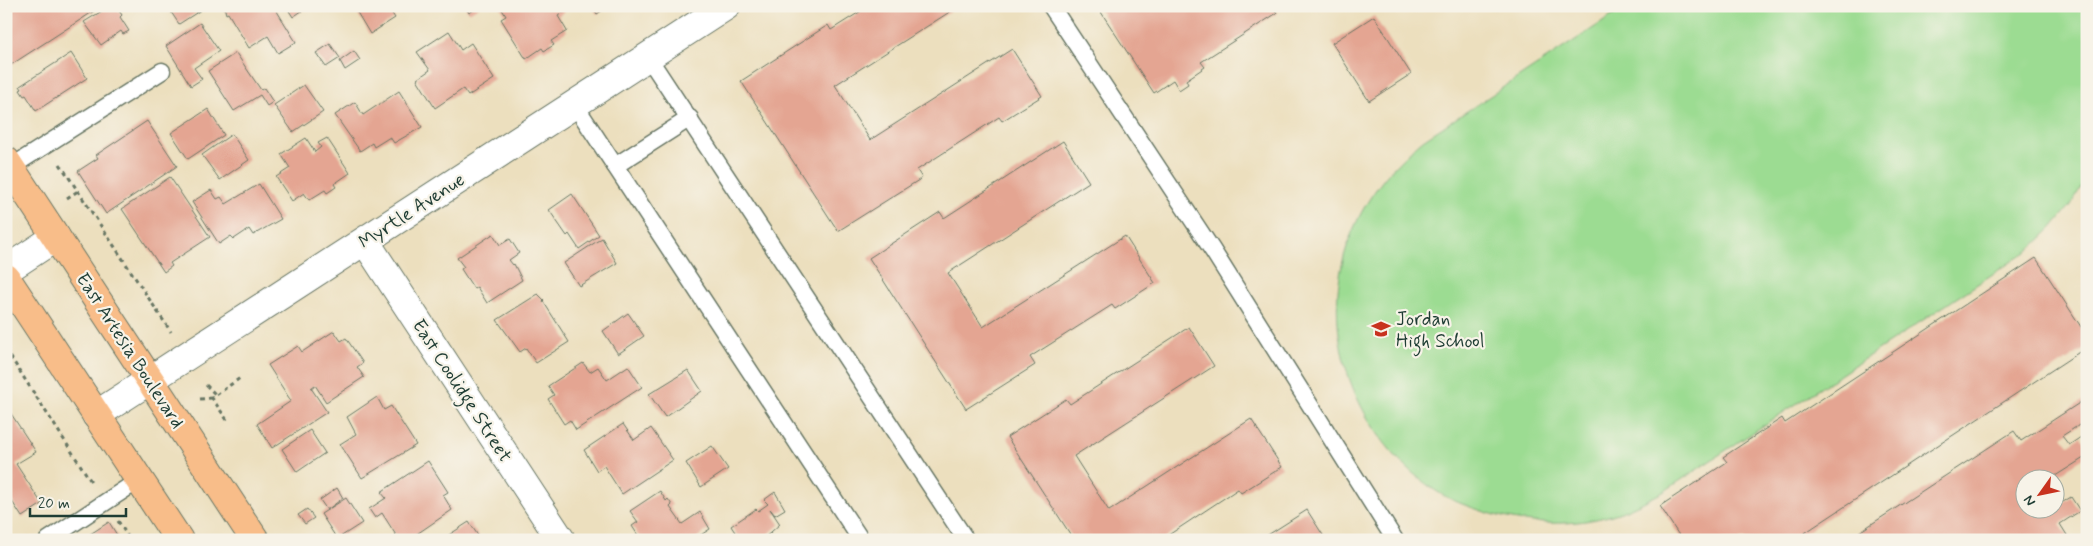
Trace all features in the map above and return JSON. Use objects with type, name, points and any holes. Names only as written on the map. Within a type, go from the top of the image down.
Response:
[{"type":"main road","name":"East Artesia Boulevard","points":[[8,164],[255,540]]},
{"type":"main road","points":[[6,278],[179,540]]},
{"type":"street","name":"Myrtle Avenue","points":[[96,415],[726,6]]},
{"type":"street","points":[[6,270],[56,237]]},
{"type":"street","name":"East Coolidge Street","points":[[365,241],[561,540]]},
{"type":"lane","points":[[1050,6],[1213,251],[1394,540]]},
{"type":"lane","points":[[648,57],[690,118],[966,540]]},
{"type":"lane","points":[[8,164],[162,71]]},
{"type":"lane","points":[[575,105],[861,540]]},
{"type":"lane","points":[[615,166],[690,118]]},
{"type":"lane","points":[[48,540],[139,480]]},
{"type":"path","points":[[58,160],[176,340]]},
{"type":"path","points":[[66,198],[78,191]]},
{"type":"path","points":[[6,350],[130,540]]},
{"type":"path","points":[[200,399],[214,397],[240,378]]},
{"type":"path","points":[[206,385],[227,420]]},
{"type":"path","points":[[86,473],[94,468]]},
{"type":"green space","points":[[1627,6],[2087,6],[2087,176],[2071,205],[2051,229],[2029,250],[1663,492],[1621,512],[1599,518],[1566,523],[1517,520],[1485,512],[1458,502],[1433,489],[1404,465],[1380,437],[1361,406],[1347,372],[1339,337],[1338,300],[1342,264],[1354,228],[1367,203],[1392,169],[1412,149]]},
{"type":"building","points":[[6,6],[91,6],[94,11],[6,68]]},
{"type":"building","points":[[110,6],[115,10],[117,8],[122,15],[120,17],[129,31],[123,34],[121,31],[101,45],[84,22]]},
{"type":"building","points":[[167,6],[207,6],[179,24]]},
{"type":"building","points":[[224,6],[277,6],[275,8],[296,42],[278,53],[268,36],[249,48],[228,13],[226,14]]},
{"type":"building","points":[[286,6],[309,6],[293,17]]},
{"type":"building","points":[[360,6],[387,6],[395,18],[370,34],[355,9]]},
{"type":"building","points":[[465,6],[480,6],[469,13]]},
{"type":"building","points":[[500,6],[562,6],[565,11],[558,16],[567,31],[551,41],[554,45],[544,51],[542,48],[526,59],[501,19],[506,16]]},
{"type":"building","points":[[592,6],[609,6],[597,14]]},
{"type":"building","points":[[869,6],[959,6],[835,85],[870,140],[1012,49],[1042,96],[1002,121],[999,117],[917,170],[922,178],[838,231],[741,81],[828,25],[831,30]]},
{"type":"building","points":[[1097,6],[1272,6],[1277,13],[1201,62],[1205,67],[1186,80],[1188,84],[1179,90],[1173,80],[1154,93]]},
{"type":"building","points":[[1374,16],[1411,74],[1369,101],[1332,43]]},
{"type":"building","points":[[200,23],[219,51],[194,68],[202,79],[191,86],[166,46]]},
{"type":"building","points":[[449,31],[461,50],[471,43],[494,79],[468,96],[463,89],[435,108],[417,79],[430,70],[417,52]]},
{"type":"building","points":[[330,44],[340,58],[326,67],[316,53]]},
{"type":"building","points":[[354,51],[360,60],[345,70],[340,61]]},
{"type":"building","points":[[71,53],[87,78],[36,111],[26,95],[24,96],[20,90],[22,89],[20,86]]},
{"type":"building","points":[[236,53],[261,90],[264,88],[273,102],[267,106],[260,95],[234,111],[208,71]]},
{"type":"building","points":[[304,85],[323,112],[293,132],[274,105]]},
{"type":"building","points":[[399,91],[422,127],[394,143],[390,137],[374,147],[372,143],[360,151],[335,115],[355,102],[363,115]]},
{"type":"building","points":[[208,109],[224,135],[188,159],[171,133]]},
{"type":"building","points":[[147,121],[177,166],[106,214],[78,171],[98,158],[96,155]]},
{"type":"building","points":[[232,134],[249,160],[220,180],[202,155]]},
{"type":"building","points":[[306,138],[315,152],[321,147],[318,143],[327,138],[350,173],[334,184],[336,187],[327,193],[325,190],[309,200],[304,193],[292,201],[276,177],[290,168],[281,154]]},
{"type":"building","points":[[1063,141],[1089,182],[948,273],[983,327],[1125,236],[1155,283],[1115,309],[1112,305],[1030,357],[1035,365],[966,409],[869,258],[940,212],[944,218]]},
{"type":"building","points":[[170,177],[210,237],[170,263],[172,266],[164,272],[122,209]]},
{"type":"building","points":[[259,184],[281,219],[253,235],[249,229],[234,239],[231,236],[219,244],[192,202],[211,190],[217,199],[221,197],[226,204]]},
{"type":"building","points":[[572,194],[599,235],[579,249],[569,234],[567,236],[549,210]]},
{"type":"building","points":[[493,234],[500,245],[510,239],[519,253],[509,260],[514,264],[522,280],[487,303],[477,287],[474,289],[461,269],[464,267],[457,258]]},
{"type":"building","points":[[602,238],[617,263],[579,286],[564,263]]},
{"type":"building","points":[[2036,258],[2087,336],[2087,347],[1794,540],[1682,540],[1660,506],[1727,462],[1723,457],[1782,418],[1785,423]]},
{"type":"building","points":[[538,294],[544,300],[569,342],[536,363],[526,348],[520,352],[497,320]]},
{"type":"building","points":[[628,313],[644,336],[618,354],[603,331]]},
{"type":"building","points":[[1189,327],[1214,366],[1074,456],[1109,511],[1251,419],[1282,467],[1241,493],[1238,489],[1161,540],[1074,540],[1007,437],[1066,399],[1070,404]]},
{"type":"building","points":[[334,331],[341,341],[346,338],[363,363],[357,367],[364,377],[326,402],[315,385],[311,388],[327,412],[272,448],[257,424],[291,401],[268,365],[298,346],[302,352]]},
{"type":"building","points":[[583,363],[590,372],[598,367],[607,380],[628,366],[642,387],[576,430],[570,420],[564,424],[548,399],[554,395],[548,386]]},
{"type":"building","points":[[688,370],[702,391],[665,417],[649,394]]},
{"type":"building","points":[[377,397],[384,410],[391,406],[416,445],[362,478],[340,444],[356,434],[347,417]]},
{"type":"building","points":[[2087,398],[2087,420],[2062,436],[2069,445],[2081,437],[2087,447],[2087,456],[2066,469],[2016,468],[2016,518],[2066,518],[2066,500],[2071,497],[2080,511],[2060,524],[2070,540],[1847,540],[2014,431],[2021,441]]},
{"type":"building","points":[[6,406],[36,452],[16,464],[42,504],[22,517],[6,492]]},
{"type":"building","points":[[623,424],[634,440],[651,428],[673,460],[622,494],[604,466],[597,471],[584,450]]},
{"type":"building","points":[[310,430],[325,453],[297,472],[282,449]]},
{"type":"building","points":[[712,446],[728,469],[701,487],[686,463]]},
{"type":"building","points":[[428,461],[448,492],[443,495],[452,510],[408,540],[399,540],[382,513],[375,518],[369,509],[386,498],[381,492]]},
{"type":"building","points":[[337,488],[343,498],[327,510],[320,500]]},
{"type":"building","points":[[660,491],[666,501],[668,499],[672,505],[670,507],[682,524],[700,512],[710,529],[693,540],[641,540],[632,526],[638,522],[630,511]]},
{"type":"building","points":[[775,492],[785,509],[775,515],[770,509],[780,524],[762,540],[740,540],[731,526],[756,509],[758,511],[768,504],[764,500]]},
{"type":"building","points":[[346,498],[362,523],[337,539],[321,514]]},
{"type":"building","points":[[307,509],[314,518],[305,524],[298,515]]},
{"type":"building","points":[[1307,510],[1326,540],[1260,540]]},
{"type":"building","points":[[109,522],[120,540],[81,540]]},
{"type":"building","points":[[469,522],[481,540],[441,540]]},
{"type":"place","name":"Jordan High School","points":[[1381,329]]}]
